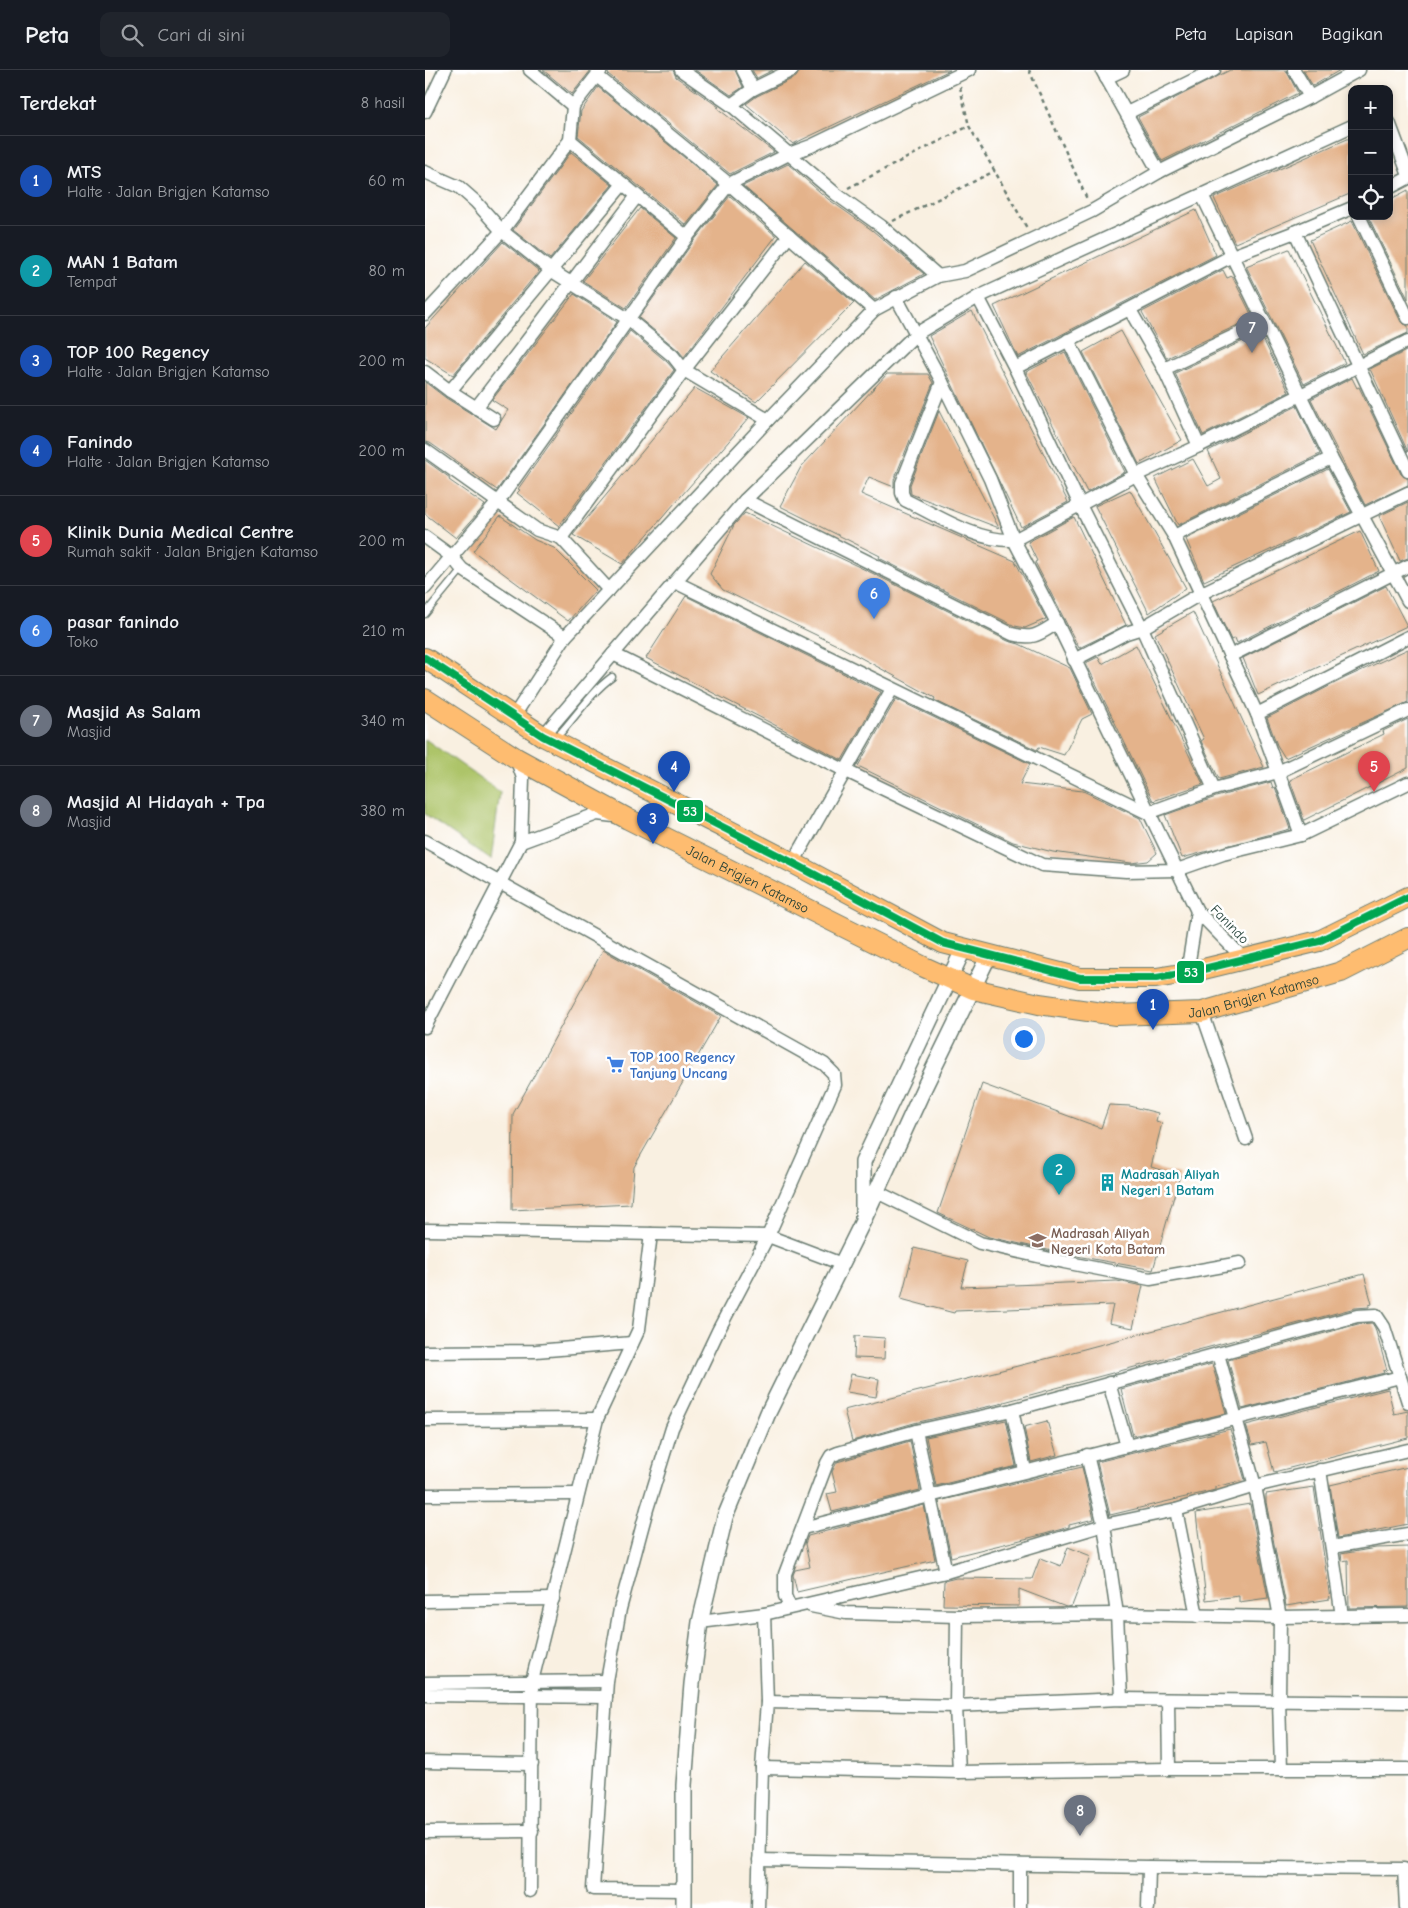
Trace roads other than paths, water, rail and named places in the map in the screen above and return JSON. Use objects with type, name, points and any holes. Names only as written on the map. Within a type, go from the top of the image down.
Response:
[{"type":"highway","points":[[425,658],[548,738],[943,942],[1080,978],[1156,978],[1187,973],[1319,941],[1408,897]]},
{"type":"highway","name":"Jalan Brigjen Katamso","points":[[425,699],[516,758],[628,819],[924,968],[973,989],[1039,1004],[1116,1015],[1202,1012],[1341,972],[1408,938]]},
{"type":"street","points":[[425,112],[445,70]]},
{"type":"street","points":[[530,70],[573,106]]},
{"type":"street","points":[[681,70],[731,105],[836,194],[881,226],[938,276]]},
{"type":"street","points":[[743,70],[753,89]]},
{"type":"street","points":[[731,105],[753,89],[792,70]]},
{"type":"street","points":[[1123,70],[1104,74],[1159,172]]},
{"type":"street","points":[[1127,113],[1214,70]]},
{"type":"street","points":[[1294,70],[1310,97]]},
{"type":"street","points":[[514,716],[565,637],[874,310],[938,276],[965,271],[1092,211],[1159,172],[1310,97],[1359,70]]},
{"type":"street","points":[[425,588],[498,502],[687,237],[729,184],[789,154],[811,146],[960,72]]},
{"type":"street","points":[[425,314],[502,231],[569,140],[573,106],[599,73],[874,310]]},
{"type":"street","points":[[548,738],[613,654],[745,500],[916,334],[978,296],[1348,128]]},
{"type":"street","points":[[1392,130],[1408,173]]},
{"type":"street","points":[[569,140],[687,237]]},
{"type":"street","points":[[425,172],[459,187],[476,202],[502,231],[552,271],[628,319],[673,356],[684,370],[768,420]]},
{"type":"street","points":[[1393,186],[1408,178]]},
{"type":"street","points":[[450,391],[623,184]]},
{"type":"street","points":[[1202,195],[1331,458],[1408,601]]},
{"type":"street","points":[[476,408],[637,196]]},
{"type":"street","points":[[1015,368],[1232,256],[1348,210]]},
{"type":"street","points":[[1361,220],[1408,318]]},
{"type":"street","points":[[1295,232],[1408,472]]},
{"type":"street","points":[[561,538],[684,370],[789,236]]},
{"type":"street","points":[[978,296],[1142,628],[1214,789]]},
{"type":"street","points":[[896,297],[942,382],[990,479],[1014,540],[1057,623],[1197,911]]},
{"type":"street","points":[[1130,310],[1164,369],[1199,446]]},
{"type":"street","points":[[1164,369],[1264,322]]},
{"type":"street","points":[[1068,340],[1136,474],[1174,536],[1257,714],[1301,835]]},
{"type":"street","points":[[942,382],[902,483],[902,493],[905,500],[980,536],[999,541],[1014,540],[1136,474],[1199,446],[1408,341]]},
{"type":"street","points":[[425,372],[450,391],[494,419]]},
{"type":"street","points":[[425,450],[537,530],[561,538],[609,590]]},
{"type":"street","points":[[1174,536],[1331,458]]},
{"type":"street","points":[[1074,660],[1126,633],[1142,628],[1200,594],[1408,493]]},
{"type":"street","points":[[745,500],[1012,634],[1023,638],[1034,638],[1057,623]]},
{"type":"street","points":[[425,537],[451,556],[462,569],[565,637]]},
{"type":"street","points":[[1230,656],[1408,566]]},
{"type":"street","points":[[675,582],[1148,812],[1214,789],[1278,772],[1408,710]]},
{"type":"street","points":[[1257,714],[1408,637]]},
{"type":"street","points":[[613,654],[846,771],[1042,865],[1126,871],[1177,870],[1223,854],[1301,835],[1408,783]]},
{"type":"street","points":[[793,863],[892,688]]},
{"type":"street","points":[[425,1027],[521,842],[523,778],[516,758]]},
{"type":"street","points":[[521,842],[597,814],[628,819]]},
{"type":"street","points":[[425,841],[824,1064],[834,1074],[835,1085],[768,1236],[672,1428],[647,1509],[620,1609],[607,1681],[593,1889],[684,1890]]},
{"type":"street","name":"Fanindo","points":[[1197,911],[1244,959]]},
{"type":"street","name":"Fanindo","points":[[1187,973],[1197,911]]},
{"type":"street","points":[[863,1221],[863,1162],[964,948]]},
{"type":"street","points":[[685,1908],[684,1786],[692,1684],[700,1622],[725,1517],[768,1413],[877,1192],[923,1090],[989,955]]},
{"type":"street","points":[[1202,1012],[1246,1139]]},
{"type":"street","points":[[877,1192],[980,1243],[1064,1262],[1151,1279],[1240,1263]]},
{"type":"street","points":[[425,1230],[768,1236],[842,1264]]},
{"type":"street","points":[[530,1891],[532,1681],[597,1419],[639,1329],[651,1234]]},
{"type":"street","points":[[790,1607],[785,1596],[785,1574],[827,1462],[831,1456],[837,1453],[916,1431],[1012,1410],[1357,1316],[1376,1315],[1384,1327],[1408,1402]]},
{"type":"street","points":[[425,1352],[536,1351],[632,1343]]},
{"type":"street","points":[[1218,1354],[1255,1486],[1280,1617],[1279,1700],[1281,1769]]},
{"type":"street","points":[[803,1528],[1025,1470],[1235,1420],[1400,1377]]},
{"type":"street","points":[[1109,1383],[1127,1446]]},
{"type":"street","points":[[1012,1410],[1025,1470]]},
{"type":"street","points":[[425,1420],[597,1419]]},
{"type":"street","points":[[916,1431],[946,1572]]},
{"type":"street","points":[[700,1622],[764,1614],[946,1572],[1104,1525],[1176,1510],[1255,1486],[1408,1450]]},
{"type":"street","points":[[1087,1455],[1104,1525],[1117,1614],[1121,1699]]},
{"type":"street","points":[[1320,1470],[1342,1616]]},
{"type":"street","points":[[425,1495],[578,1494]]},
{"type":"street","points":[[1176,1510],[1197,1616]]},
{"type":"street","points":[[1332,1547],[1408,1534]]},
{"type":"street","points":[[425,1602],[553,1599]]},
{"type":"street","points":[[806,1605],[846,1613],[957,1616],[1117,1614],[1280,1617],[1408,1615]]},
{"type":"street","points":[[758,1908],[762,1768],[767,1702],[764,1614]]},
{"type":"street","points":[[957,1616],[956,1706],[959,1772]]},
{"type":"street","points":[[425,1683],[607,1681]]},
{"type":"street","points":[[425,1695],[606,1696]]},
{"type":"street","points":[[767,1702],[956,1706],[1121,1699],[1408,1702]]},
{"type":"street","points":[[1168,1700],[1169,1770]]},
{"type":"street","points":[[425,1762],[532,1764]]},
{"type":"street","points":[[762,1768],[959,1772],[1408,1769]]},
{"type":"street","points":[[425,1832],[532,1831]]},
{"type":"street","points":[[759,1860],[1149,1867],[1404,1869],[1405,1908]]},
{"type":"street","points":[[1020,1865],[1020,1908]]},
{"type":"street","points":[[1148,1908],[1149,1867]]},
{"type":"lane","points":[[425,614],[462,569]]},
{"type":"lane","points":[[548,738],[569,725],[600,686],[612,677]]},
{"type":"place","name":"Masjid As Salam","points":[[1252,353]]},
{"type":"place","name":"pasar fanindo","points":[[874,619]]},
{"type":"place","name":"Fanindo","points":[[674,792]]},
{"type":"place","name":"Klinik Dunia Medical Centre","points":[[1374,792]]},
{"type":"place","name":"TOP 100 Regency","points":[[653,844]]},
{"type":"place","name":"MTS","points":[[1153,1030]]},
{"type":"place","name":"TOP 100 Regency Tanjung Uncang","points":[[616,1065]]},
{"type":"place","name":"Madrasah Aliyah Negeri 1 Batam","points":[[1107,1182]]},
{"type":"place","name":"MAN 1 Batam","points":[[1059,1195]]},
{"type":"place","name":"Madrasah Aliyah Negeri Kota Batam","points":[[1037,1241]]},
{"type":"place","name":"Masjid Al Hidayah + Tpa","points":[[1080,1836]]}]
